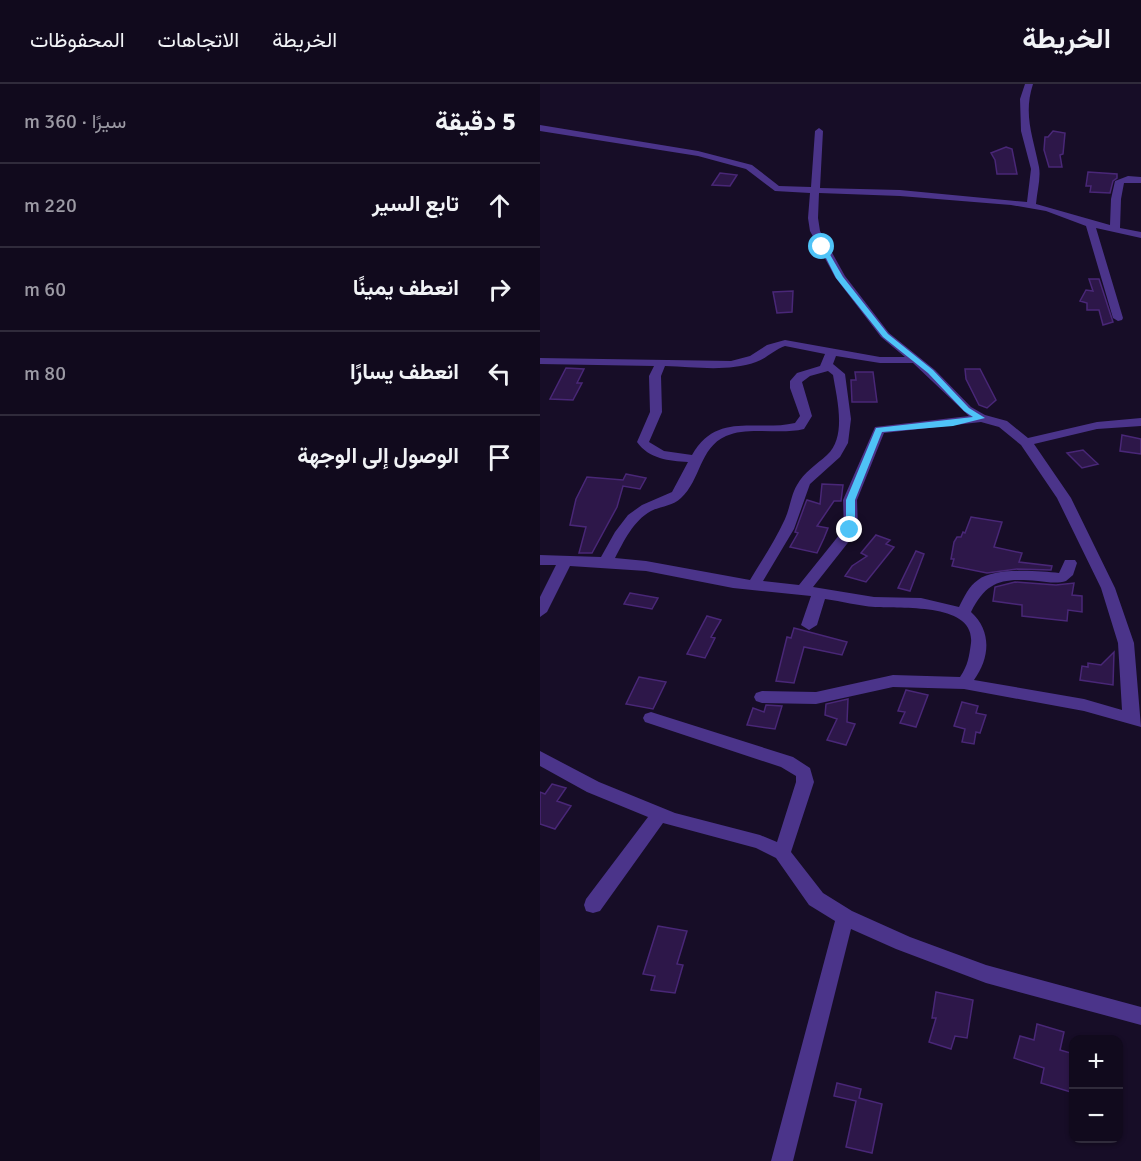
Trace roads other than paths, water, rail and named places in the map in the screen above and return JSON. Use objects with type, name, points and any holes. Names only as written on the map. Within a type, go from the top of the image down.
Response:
[{"type":"street","points":[[1029,84],[1024,99],[1025,131],[1035,169],[1031,205]]},
{"type":"street","points":[[540,128],[704,156],[752,168],[759,172],[769,185],[778,189],[900,194],[1031,205],[1090,224],[1141,235]]},
{"type":"street","points":[[762,697],[816,698],[893,681],[964,682],[982,688],[1084,705],[1136,719],[1126,643],[1108,588],[1064,498],[1026,442],[1003,424],[981,418],[967,410],[917,360],[885,335],[840,278],[815,231],[813,218],[819,131]]},
{"type":"street","points":[[1115,228],[1116,199],[1120,181],[1141,180]]},
{"type":"street","points":[[1090,224],[1118,318]]},
{"type":"street","points":[[540,361],[660,365],[744,363],[771,347],[785,344],[891,361],[917,360]]},
{"type":"street","points":[[829,366],[832,351]]},
{"type":"street","points":[[660,365],[655,376],[656,412],[643,442],[648,449],[656,452],[695,459]]},
{"type":"street","points":[[606,562],[615,543],[632,519],[640,512],[676,496],[685,483],[703,445],[725,432],[741,429],[791,429],[800,426],[806,416],[796,388],[796,381],[804,374],[818,372],[829,366]]},
{"type":"street","points":[[753,586],[797,508],[798,494],[808,478],[836,453],[843,441],[843,404],[839,374],[829,366]]},
{"type":"street","points":[[803,590],[850,530],[850,500],[879,430],[981,418]]},
{"type":"street","points":[[1026,442],[1060,435],[1091,425],[1141,422]]},
{"type":"street","points":[[540,560],[606,562],[672,570],[753,586],[820,592],[851,599],[921,603],[963,613],[975,624],[979,638],[976,666],[964,682]]},
{"type":"street","points":[[540,612],[565,562]]},
{"type":"street","points":[[963,613],[972,595],[984,582],[1027,575],[1061,578],[1066,575],[1070,563]]},
{"type":"street","points":[[540,577],[553,589]]},
{"type":"street","points":[[808,625],[820,592]]},
{"type":"street","points":[[651,718],[787,762],[804,773],[805,782],[782,853]]},
{"type":"street","points":[[540,758],[594,786],[672,819],[760,842],[782,853],[816,899],[845,918],[986,974],[1141,1016]]},
{"type":"street","points":[[592,905],[660,814]]},
{"type":"street","points":[[782,1161],[845,918]]}]
